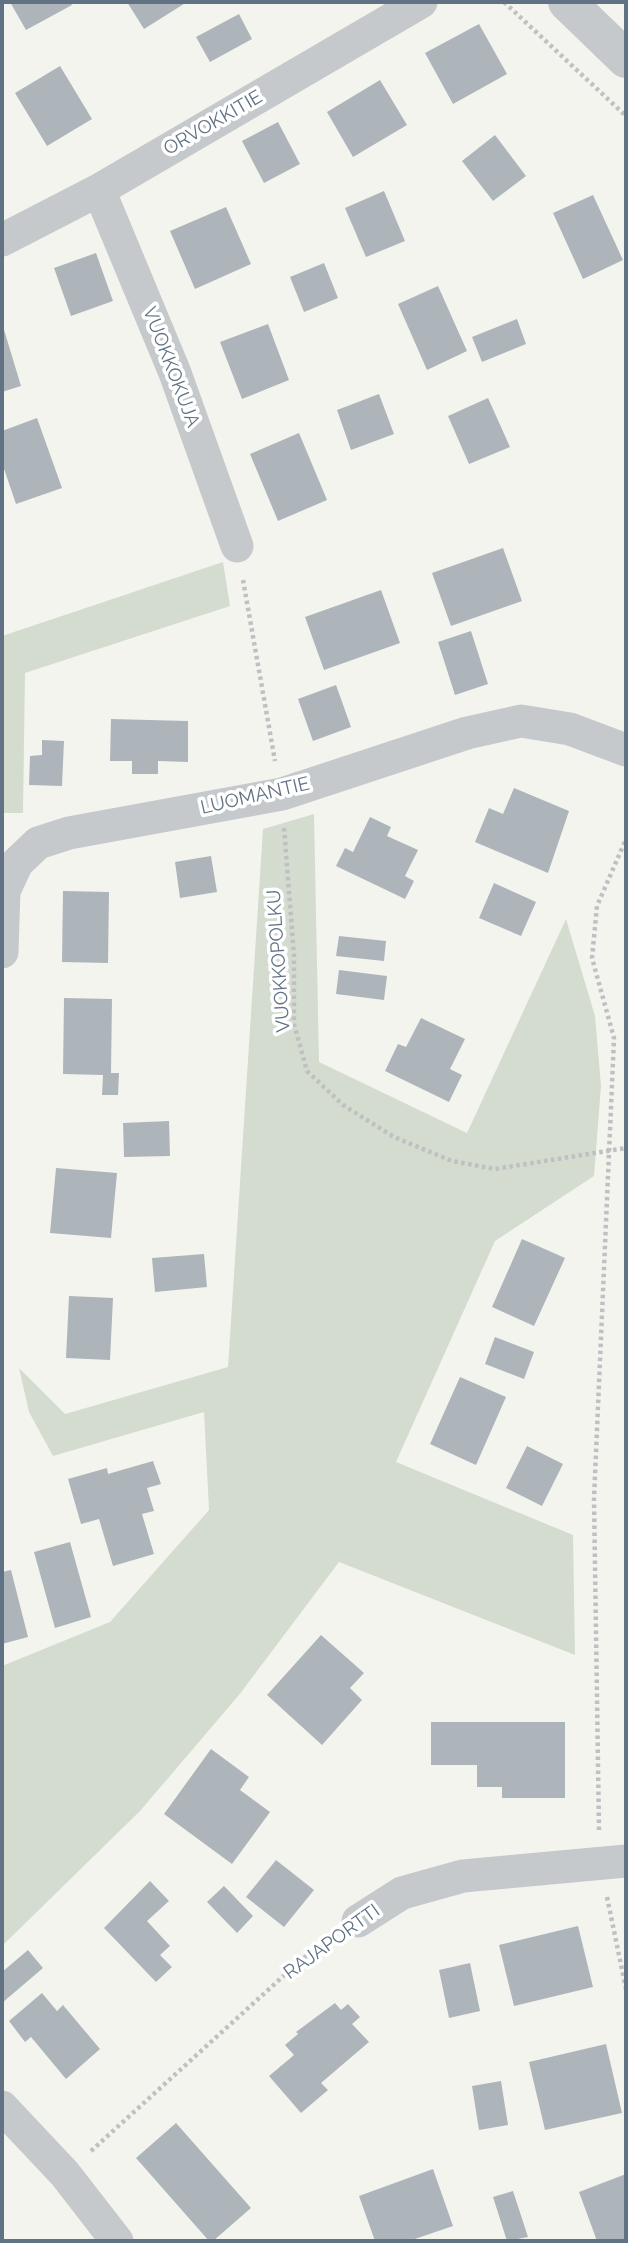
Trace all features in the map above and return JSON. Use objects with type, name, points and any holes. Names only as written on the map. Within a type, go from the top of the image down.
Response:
[{"type":"street","name":"ORVOKKITIE","points":[[2,240],[99,190],[421,2]]},
{"type":"street","points":[[567,2],[626,59]]},
{"type":"street","name":"VUOKKOKUJA","points":[[99,190],[175,373],[237,546]]},
{"type":"street","name":"LUOMANTIE","points":[[2,952],[4,891],[17,863],[38,844],[69,832],[282,794],[467,733],[521,722],[570,729],[626,750]]},
{"type":"street","name":"RAJAPORTTI","points":[[358,1921],[402,1893],[463,1876],[613,1862]]},
{"type":"street","points":[[2,2107],[65,2174],[117,2241]]},
{"type":"path","points":[[504,2],[626,116]]},
{"type":"path","name":"VUOKKOPOLKU","points":[[237,546],[282,794],[294,955],[294,1024],[307,1071],[343,1105],[394,1137],[452,1161],[495,1169],[626,1148]]},
{"type":"path","points":[[626,839],[597,906],[592,958],[614,1038],[594,1499],[613,1862],[626,1989]]},
{"type":"path","name":"RAJAPORTTI","points":[[65,2174],[301,1960],[358,1921]]},
{"type":"shaded area","points":[[223,562],[230,606],[25,673],[23,813],[2,813],[2,636]]},
{"type":"shaded area","points":[[314,814],[319,1062],[467,1133],[566,919],[595,1016],[601,1086],[594,1176],[495,1241],[396,1462],[573,1535],[575,1655],[339,1562],[239,1695],[140,1811],[2,1946],[2,1666],[110,1622],[209,1510],[204,1412],[53,1456],[29,1412],[19,1368],[65,1414],[228,1367],[263,829]]},
{"type":"building","points":[[10,2],[70,2],[72,5],[26,30]]},
{"type":"building","points":[[127,2],[187,2],[144,29]]},
{"type":"building","points":[[239,14],[252,39],[210,62],[196,37]]},
{"type":"building","points":[[479,24],[507,74],[453,104],[425,53]]},
{"type":"building","points":[[60,66],[92,119],[47,146],[15,93]]},
{"type":"building","points":[[380,80],[407,125],[353,157],[327,112]]},
{"type":"building","points":[[278,122],[300,164],[264,183],[242,141]]},
{"type":"building","points":[[495,135],[526,176],[493,201],[462,161]]},
{"type":"building","points":[[384,191],[405,241],[366,257],[345,208]]},
{"type":"building","points":[[593,195],[623,260],[583,279],[553,213]]},
{"type":"building","points":[[226,207],[251,264],[195,289],[170,231]]},
{"type":"building","points":[[96,253],[113,301],[71,316],[54,268]]},
{"type":"building","points":[[324,263],[338,298],[304,312],[290,277]]},
{"type":"building","points":[[438,286],[467,351],[427,370],[398,304]]},
{"type":"building","points":[[517,319],[526,344],[482,362],[472,337]]},
{"type":"building","points":[[2,323],[21,386],[2,392]]},
{"type":"building","points":[[268,324],[289,380],[242,399],[220,342]]},
{"type":"building","points":[[379,394],[394,434],[351,450],[337,410]]},
{"type":"building","points":[[488,398],[510,447],[469,464],[448,416]]},
{"type":"building","points":[[37,418],[62,488],[16,504],[2,463],[2,431]]},
{"type":"building","points":[[299,433],[327,500],[278,521],[250,454]]},
{"type":"building","points":[[503,548],[522,601],[451,626],[432,573]]},
{"type":"building","points":[[381,590],[400,643],[324,670],[305,617]]},
{"type":"building","points":[[471,631],[488,684],[455,695],[438,642]]},
{"type":"building","points":[[336,685],[351,727],[313,741],[298,699]]},
{"type":"building","points":[[111,719],[188,721],[188,762],[158,761],[158,774],[132,774],[132,761],[110,761]]},
{"type":"building","points":[[42,740],[64,741],[62,786],[29,785],[30,756],[42,755]]},
{"type":"building","points":[[514,788],[569,811],[548,873],[475,842],[489,808],[503,814]]},
{"type":"building","points":[[370,817],[391,827],[387,836],[418,850],[405,876],[414,881],[405,899],[336,866],[345,848],[353,852]]},
{"type":"building","points":[[211,856],[217,892],[180,898],[175,862]]},
{"type":"building","points":[[494,883],[536,902],[521,936],[479,918]]},
{"type":"building","points":[[63,891],[109,892],[108,963],[62,962]]},
{"type":"building","points":[[339,936],[386,941],[384,961],[336,956]]},
{"type":"building","points":[[339,970],[387,976],[384,1000],[336,994]]},
{"type":"building","points":[[64,998],[112,999],[111,1073],[119,1073],[118,1095],[102,1095],[103,1075],[63,1074]]},
{"type":"building","points":[[421,1018],[465,1039],[450,1069],[462,1075],[449,1102],[385,1071],[398,1044],[406,1047]]},
{"type":"building","points":[[169,1121],[170,1156],[124,1157],[123,1123]]},
{"type":"building","points":[[56,1168],[117,1173],[111,1238],[50,1233]]},
{"type":"building","points":[[522,1239],[565,1258],[534,1326],[492,1307]]},
{"type":"building","points":[[204,1254],[207,1287],[155,1292],[152,1258]]},
{"type":"building","points":[[69,1296],[113,1298],[110,1360],[66,1358]]},
{"type":"building","points":[[495,1337],[534,1352],[524,1379],[485,1364]]},
{"type":"building","points":[[460,1377],[506,1397],[476,1465],[430,1444]]},
{"type":"building","points":[[527,1446],[563,1464],[542,1506],[506,1488]]},
{"type":"building","points":[[153,1461],[161,1484],[147,1488],[154,1511],[142,1514],[154,1554],[113,1566],[99,1519],[81,1524],[68,1479],[107,1468],[108,1474]]},
{"type":"building","points":[[70,1542],[91,1617],[55,1628],[34,1552]]},
{"type":"building","points":[[11,1570],[28,1637],[2,1644],[2,1572]]},
{"type":"building","points":[[321,1635],[364,1673],[350,1688],[362,1700],[322,1745],[267,1695]]},
{"type":"building","points":[[431,1722],[565,1722],[565,1798],[502,1798],[502,1787],[477,1787],[477,1765],[431,1765]]},
{"type":"building","points":[[211,1749],[249,1777],[240,1790],[270,1812],[232,1864],[164,1814]]},
{"type":"building","points":[[276,1860],[314,1890],[284,1927],[246,1897]]},
{"type":"building","points":[[150,1881],[169,1901],[147,1921],[170,1946],[160,1955],[172,1967],[156,1982],[104,1928]]},
{"type":"building","points":[[224,1886],[253,1916],[237,1933],[207,1902]]},
{"type":"building","points":[[578,1926],[593,1987],[514,2006],[499,1945]]},
{"type":"building","points":[[28,1950],[43,1968],[2,2003],[2,1972]]},
{"type":"building","points":[[470,1963],[480,2011],[449,2018],[439,1970]]},
{"type":"building","points":[[42,1993],[57,2011],[63,2005],[100,2049],[66,2079],[31,2037],[25,2042],[9,2021]]},
{"type":"building","points":[[335,2003],[341,2010],[348,2004],[360,2017],[352,2024],[369,2042],[321,2083],[328,2090],[301,2113],[269,2076],[294,2055],[285,2045],[298,2034],[296,2032]]},
{"type":"building","points":[[606,2044],[622,2113],[545,2130],[529,2062]]},
{"type":"building","points":[[501,2081],[508,2125],[479,2130],[472,2086]]},
{"type":"building","points":[[176,2123],[251,2208],[213,2241],[209,2241],[136,2158]]},
{"type":"building","points":[[433,2169],[453,2226],[409,2241],[375,2241],[359,2196]]},
{"type":"building","points":[[626,2174],[626,2240],[597,2241],[579,2192]]},
{"type":"building","points":[[513,2191],[528,2237],[507,2241],[493,2197]]}]
